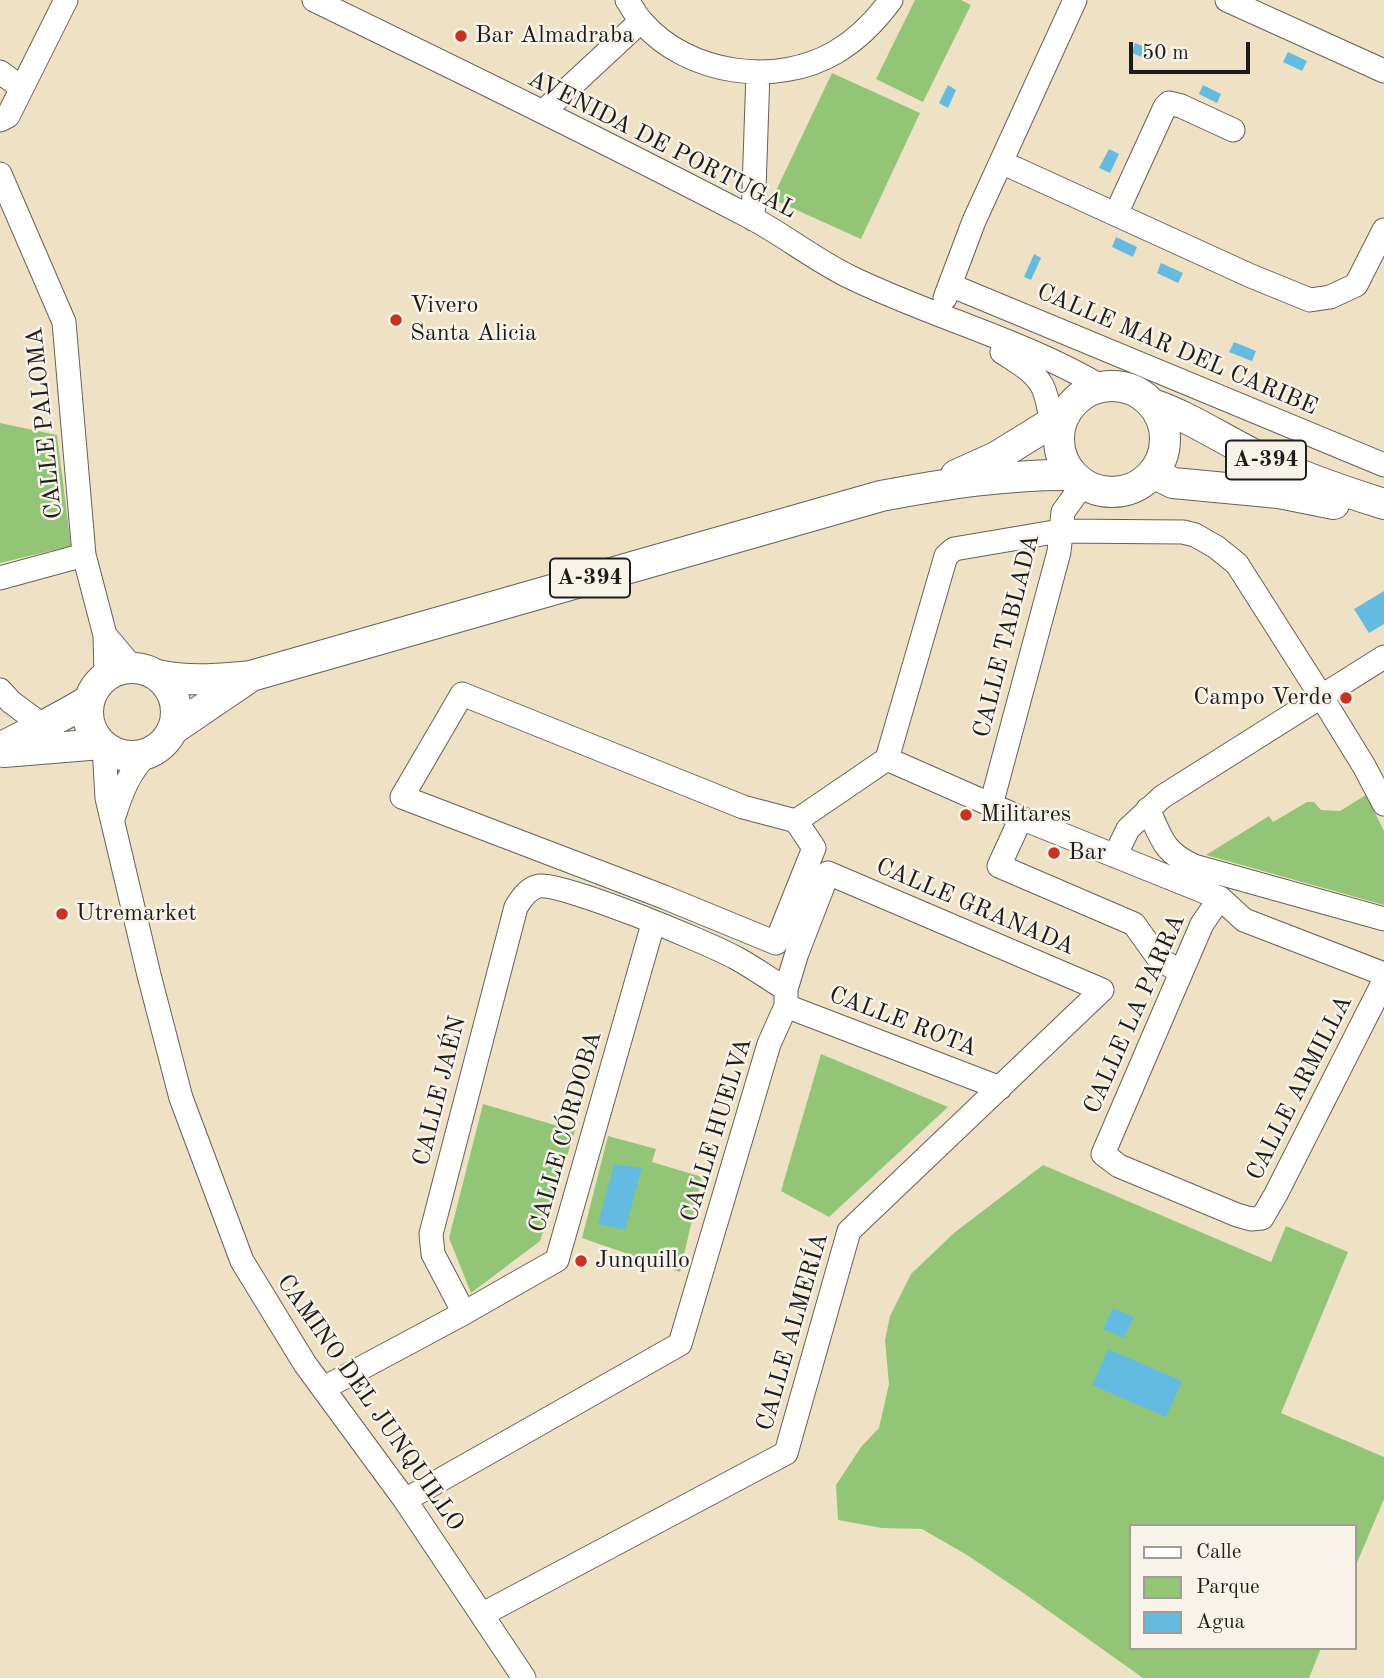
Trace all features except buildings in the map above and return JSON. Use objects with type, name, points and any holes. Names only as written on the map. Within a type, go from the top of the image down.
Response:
[{"type":"main road","name":"A-394","points":[[930,486],[996,457],[1059,423],[1078,398],[1090,390],[1116,386],[1129,388],[1152,404],[1173,411],[1296,474],[1384,505]]},
{"type":"main road","points":[[1152,404],[1165,431],[1161,460],[1153,473]]},
{"type":"main road","points":[[1059,423],[1061,453],[1078,479]]},
{"type":"main road","name":"A-394","points":[[132,673],[178,680],[251,676],[881,496],[930,486],[1031,475],[1078,479],[1101,491],[1120,492],[1138,485],[1153,473],[1173,483],[1279,493],[1384,515]]},
{"type":"main road","points":[[148,753],[133,756],[118,754],[103,745],[89,723],[89,700],[96,686],[132,673],[166,683],[176,706],[172,730]]},
{"type":"main road","name":"A-394","points":[[148,753],[161,746],[172,730],[251,676]]},
{"type":"main road","points":[[0,751],[89,700]]},
{"type":"main road","points":[[0,751],[103,745]]},
{"type":"street","points":[[0,120],[8,116],[66,0]]},
{"type":"street","name":"AVENIDA DE PORTUGAL","points":[[313,0],[543,112],[753,219],[848,276],[1084,376],[1102,387]]},
{"type":"street","points":[[627,0],[640,21],[664,41],[696,59],[715,67],[758,72],[807,64],[837,51],[866,28],[891,0]]},
{"type":"street","points":[[943,317],[950,285],[974,221],[1075,0]]},
{"type":"street","points":[[1227,0],[1384,71]]},
{"type":"street","points":[[543,112],[640,21]]},
{"type":"street","points":[[0,72],[22,88]]},
{"type":"street","points":[[753,219],[758,72]]},
{"type":"street","points":[[1116,214],[1169,103],[1233,130]]},
{"type":"street","points":[[1001,162],[1310,300],[1330,297],[1356,285],[1383,234]]},
{"type":"street","name":"CALLE PALOMA","points":[[0,174],[64,322],[84,555],[105,635],[132,673]]},
{"type":"street","name":"CALLE MAR DEL CARIBE","points":[[950,285],[1384,465]]},
{"type":"street","name":"AVENIDA DE PORTUGAL","points":[[943,317],[1021,364],[1038,379],[1059,423]]},
{"type":"street","name":"CALLE TABLADA","points":[[991,805],[1055,565],[1063,512],[1078,479]]},
{"type":"street","points":[[796,821],[814,848],[776,943],[664,897],[402,797],[462,694],[743,807],[796,821],[887,759],[946,556],[954,549],[1060,530],[1183,532],[1216,547],[1237,564],[1364,766],[1384,804]]},
{"type":"street","points":[[0,578],[84,555]]},
{"type":"street","points":[[1115,856],[1128,829],[1162,797],[1384,656]]},
{"type":"street","points":[[0,690],[10,702],[42,725]]},
{"type":"street","name":"CAMINO DEL JUNQUILLO","points":[[103,745],[107,798],[181,1098],[242,1261],[305,1364],[405,1500],[524,1678]]},
{"type":"street","name":"CAMINO DEL JUNQUILLO","points":[[114,820],[122,790],[133,768],[148,753]]},
{"type":"street","points":[[887,759],[1021,818],[1220,898],[1244,920],[1384,974]]},
{"type":"street","points":[[1149,809],[1166,848],[1186,863],[1384,919]]},
{"type":"street","points":[[1021,818],[999,866],[1134,924],[1159,958],[1181,972]]},
{"type":"street","name":"CALLE GRANADA","points":[[828,873],[1102,990]]},
{"type":"street","name":"CALLE HUELVA","points":[[405,1500],[681,1344],[797,953],[828,873]]},
{"type":"street","name":"CALLE ROTA","points":[[537,886],[555,887],[653,923],[734,957],[786,997],[1000,1088]]},
{"type":"street","name":"CALLE JAÉN","points":[[464,1313],[433,1254],[431,1234],[516,907],[524,895],[537,886]]},
{"type":"street","name":"CALLE LA PARRA","points":[[1220,898],[1202,924],[1103,1154],[1119,1166],[1237,1215],[1251,1219],[1262,1218]]},
{"type":"street","name":"CALLE CÓRDOBA","points":[[324,1388],[464,1313],[557,1259],[653,923]]},
{"type":"street","name":"CALLE ARMILLA","points":[[1262,1218],[1384,981]]},
{"type":"street","name":"CALLE ALMERÍA","points":[[483,1614],[786,1453],[849,1231],[1102,990]]},
{"type":"green space","points":[[915,0],[961,0],[971,5],[923,102],[876,79]]},
{"type":"green space","points":[[832,73],[920,113],[861,239],[772,199]]},
{"type":"green space","points":[[0,423],[57,435],[71,546],[0,563]]},
{"type":"green space","points":[[1366,795],[1384,831],[1384,905],[1206,855],[1269,816],[1273,822],[1307,802],[1314,802],[1321,810],[1340,811]]},
{"type":"green space","points":[[821,1054],[948,1107],[829,1217],[781,1191]]},
{"type":"green space","points":[[483,1104],[575,1131],[540,1241],[471,1293],[449,1238]]},
{"type":"green space","points":[[608,1136],[656,1149],[652,1162],[702,1177],[680,1272],[582,1238]]},
{"type":"green space","points":[[1043,1165],[1271,1262],[1286,1226],[1348,1252],[1281,1413],[1384,1457],[1384,1499],[1356,1565],[1356,1524],[1128,1524],[1128,1650],[1320,1650],[1309,1678],[1143,1678],[1022,1592],[922,1529],[882,1528],[838,1520],[836,1485],[861,1447],[879,1428],[889,1384],[885,1340],[890,1316],[911,1274],[954,1233]]},
{"type":"water","points":[[1135,43],[1153,50],[1149,60],[1132,53]]},
{"type":"water","points":[[1288,52],[1307,61],[1302,71],[1283,62]]},
{"type":"water","points":[[948,85],[956,90],[948,108],[939,103]]},
{"type":"water","points":[[1203,85],[1221,94],[1217,103],[1199,94]]},
{"type":"water","points":[[1109,149],[1119,154],[1110,173],[1099,168]]},
{"type":"water","points":[[1116,237],[1137,247],[1133,257],[1112,247]]},
{"type":"water","points":[[1034,254],[1041,258],[1031,280],[1024,277]]},
{"type":"water","points":[[1161,263],[1183,273],[1178,283],[1157,273]]},
{"type":"water","points":[[1234,342],[1256,351],[1252,361],[1229,352]]},
{"type":"water","points":[[1384,591],[1384,624],[1369,633],[1354,609]]},
{"type":"water","points":[[614,1164],[642,1168],[625,1230],[598,1224]]},
{"type":"water","points":[[1113,1308],[1134,1317],[1124,1338],[1103,1329]]},
{"type":"water","points":[[1108,1349],[1182,1381],[1166,1417],[1092,1385]]},
{"type":"place","name":"Bar Almadraba","points":[[461,36]]},
{"type":"place","name":"Vivero Santa Alicia","points":[[396,320]]},
{"type":"place","name":"Campo Verde","points":[[1346,698]]},
{"type":"place","name":"Militares","points":[[966,815]]},
{"type":"place","name":"Bar","points":[[1054,853]]},
{"type":"place","name":"Utremarket","points":[[62,914]]},
{"type":"place","name":"Junquillo","points":[[581,1261]]}]
